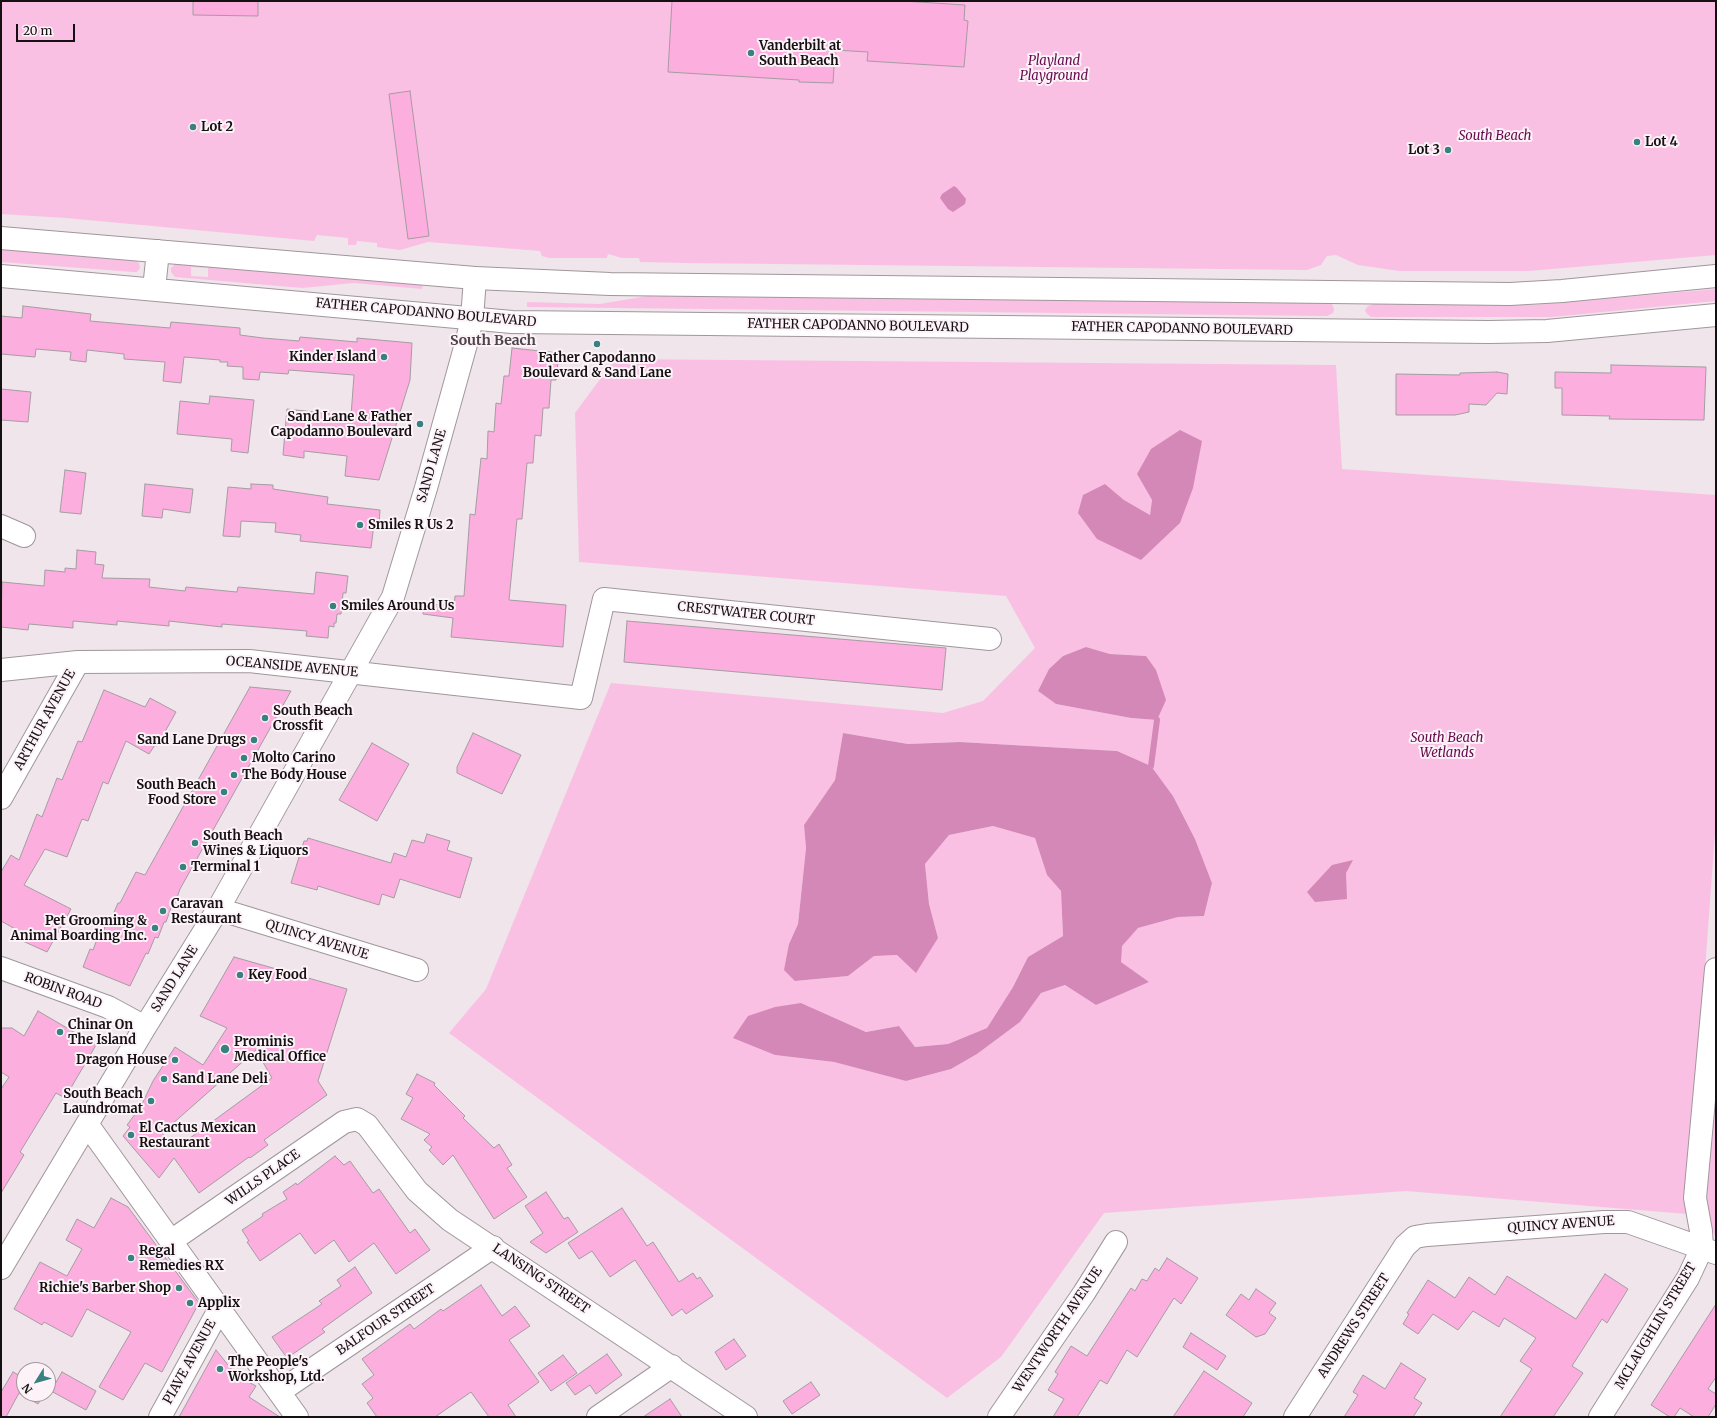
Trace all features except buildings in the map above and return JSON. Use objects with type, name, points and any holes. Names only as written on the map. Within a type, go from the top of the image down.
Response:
[{"type":"street","points":[[1,238],[476,278],[545,282],[1510,294],[1556,292],[1716,276]]},
{"type":"street","points":[[154,289],[158,251]]},
{"type":"street","name":"FATHER CAPODANNO BOULEVARD","points":[[1,276],[472,319],[528,322],[1489,332],[1547,331],[1716,315]]},
{"type":"street","name":"SAND LANE","points":[[1,1268],[145,1027],[218,909],[393,596],[426,488],[472,319],[476,278]]},
{"type":"street","points":[[1,526],[24,536]]},
{"type":"street","name":"CRESTWATER COURT","points":[[582,698],[604,600],[990,639]]},
{"type":"street","name":"OCEANSIDE AVENUE","points":[[1,670],[78,662],[249,660],[582,698]]},
{"type":"street","name":"ARTHUR AVENUE","points":[[1,798],[78,662]]},
{"type":"street","name":"QUINCY AVENUE","points":[[218,909],[417,970]]},
{"type":"street","name":"ROBIN ROAD","points":[[1,968],[108,1007],[145,1027]]},
{"type":"street","name":"MCLAUGHLIN STREET","points":[[1600,1417],[1688,1278],[1709,1250],[1701,1231],[1695,1198],[1716,969]]},
{"type":"street","name":"WILLS PLACE","points":[[171,1241],[344,1122],[357,1119]]},
{"type":"street","name":"LANSING STREET","points":[[357,1119],[367,1126],[417,1191],[450,1220],[672,1366],[746,1417]]},
{"type":"street","points":[[87,1124],[297,1417]]},
{"type":"street","name":"QUINCY AVENUE","points":[[1415,1237],[1604,1222],[1628,1222],[1709,1250]]},
{"type":"street","name":"ANDREWS STREET","points":[[1295,1417],[1405,1246],[1415,1237]]},
{"type":"street","name":"WENTWORTH AVENUE","points":[[999,1417],[1084,1293],[1116,1242]]},
{"type":"street","name":"BALFOUR STREET","points":[[279,1392],[492,1248]]},
{"type":"street","name":"PIAVE AVENUE","points":[[160,1417],[220,1308]]},
{"type":"street","points":[[598,1417],[672,1366]]},
{"type":"green space","name":"South Beach","points":[[1,1],[1716,1],[1716,255],[1529,271],[1399,271],[1358,265],[1336,255],[1327,256],[1321,265],[1307,270],[640,262],[639,258],[622,258],[608,254],[607,258],[549,258],[542,256],[540,251],[428,242],[400,250],[377,247],[377,243],[357,241],[356,245],[348,245],[348,238],[317,235],[314,241],[66,218],[1,214]]},
{"type":"green space","points":[[1,248],[135,260],[139,263],[140,268],[137,272],[133,272],[1,262]]},
{"type":"green space","points":[[179,263],[423,285],[422,289],[354,283],[302,288],[175,277],[171,272],[171,268],[175,264]],"holes":[[[191,267],[208,268],[208,277],[191,276]]]},
{"type":"green space","points":[[1716,289],[1716,301],[1552,317],[1371,317],[1365,310],[1368,306],[1374,304],[1533,305]]},
{"type":"green space","points":[[647,296],[1328,303],[1332,304],[1334,309],[1333,313],[1327,316],[527,307],[527,302],[600,304]]},
{"type":"green space","name":"South Beach Wetlands","points":[[615,359],[1336,365],[1342,469],[1716,495],[1716,820],[1687,1214],[1406,1191],[1104,1213],[1001,1357],[947,1398],[449,1033],[486,989],[611,683],[943,713],[983,701],[1035,648],[1006,596],[579,562],[575,413]],"holes":[[[1137,474],[1180,523],[1141,560],[1105,484],[1124,500],[1150,515],[1152,500]],[[1086,647],[1110,654],[1146,656],[1157,720],[1131,718],[1056,704],[1038,691],[1049,669],[1063,656]],[[843,733],[908,744],[960,742],[1117,751],[1151,766],[1173,796],[1195,839],[1212,883],[1204,916],[1178,917],[1138,928],[1121,946],[1121,962],[1148,982],[1096,1005],[1065,985],[1041,993],[1020,1022],[977,1054],[951,1069],[906,1081],[834,1062],[775,1055],[801,1003],[866,1032],[899,1026],[915,1047],[948,1044],[987,1028],[1013,987],[1028,957],[1063,936],[1061,891],[1047,875],[1035,838],[993,826],[949,835],[925,864],[929,904],[938,938],[897,955],[874,956],[848,976],[795,981],[789,944],[798,924],[806,848],[804,825],[835,780]]]},
{"type":"green space","points":[[1716,1100],[1716,1239],[1709,1221],[1706,1188]]},
{"type":"shaded area","points":[[954,186],[966,199],[965,204],[953,212],[948,209],[940,198],[942,194]]},
{"type":"shaded area","points":[[1180,430],[1202,441],[1193,488],[1180,523],[1141,560],[1097,539],[1078,513],[1083,495],[1105,484],[1124,500],[1150,515],[1152,500],[1137,474],[1151,449]]},
{"type":"shaded area","points":[[1086,647],[1110,654],[1146,656],[1156,670],[1166,700],[1157,720],[1131,718],[1056,704],[1038,691],[1049,669],[1063,656]]},
{"type":"shaded area","points":[[843,733],[908,744],[960,742],[1117,751],[1151,766],[1173,796],[1195,839],[1212,883],[1204,916],[1178,917],[1138,928],[1122,946],[1121,962],[1149,982],[1096,1005],[1065,985],[1041,993],[1020,1022],[977,1054],[951,1069],[906,1081],[834,1062],[775,1055],[733,1038],[748,1016],[775,1007],[801,1003],[866,1032],[899,1026],[915,1047],[948,1044],[987,1028],[1013,987],[1028,957],[1063,936],[1061,891],[1047,875],[1035,838],[993,826],[949,835],[925,864],[929,904],[938,938],[916,973],[897,955],[874,956],[848,976],[795,981],[784,970],[789,944],[798,924],[806,848],[804,825],[835,780]]},
{"type":"shaded area","points":[[1353,860],[1346,873],[1347,899],[1315,902],[1307,892],[1332,865]]},
{"type":"waterway","points":[[1151,766],[1157,720]]},
{"type":"place","name":"Vanderbilt at South Beach","points":[[751,53]]},
{"type":"place","name":"Lot 2","points":[[193,127]]},
{"type":"place","name":"Lot 4","points":[[1637,142]]},
{"type":"place","name":"Lot 3","points":[[1448,150]]},
{"type":"place","name":"Father Capodanno Boulevard & Sand Lane","points":[[597,344]]},
{"type":"place","name":"Kinder Island","points":[[384,357]]},
{"type":"place","name":"Sand Lane & Father Capodanno Boulevard","points":[[420,424]]},
{"type":"place","name":"Smiles R Us 2","points":[[360,525]]},
{"type":"place","name":"Smiles Around Us","points":[[333,606]]},
{"type":"place","name":"South Beach Crossfit","points":[[265,718]]},
{"type":"place","name":"Sand Lane Drugs","points":[[254,740]]},
{"type":"place","name":"Molto Carino","points":[[244,758]]},
{"type":"place","name":"The Body House","points":[[234,775]]},
{"type":"place","name":"South Beach Food Store","points":[[224,792]]},
{"type":"place","name":"South Beach Wines & Liquors","points":[[195,843]]},
{"type":"place","name":"Terminal 1","points":[[183,867]]},
{"type":"place","name":"Caravan Restaurant","points":[[163,911]]},
{"type":"place","name":"Pet Grooming & Animal Boarding Inc.","points":[[155,928]]},
{"type":"place","name":"Key Food","points":[[240,975]]},
{"type":"place","name":"Chinar On The Island","points":[[60,1032]]},
{"type":"place","name":"Prominis Medical Office","points":[[225,1049]]},
{"type":"place","name":"Dragon House","points":[[175,1060]]},
{"type":"place","name":"Sand Lane Deli","points":[[164,1079]]},
{"type":"place","name":"South Beach Laundromat","points":[[151,1101]]},
{"type":"place","name":"El Cactus Mexican Restaurant","points":[[131,1135]]},
{"type":"place","name":"Regal Remedies RX","points":[[131,1258]]},
{"type":"place","name":"Richie's Barber Shop","points":[[179,1288]]},
{"type":"place","name":"Applix","points":[[190,1303]]},
{"type":"place","name":"The People's Workshop, Ltd.","points":[[220,1369]]},
{"type":"district","name":"South Beach","points":[[493,341]]},
{"type":"park label","name":"Playland Playground","points":[[1054,68]]}]
